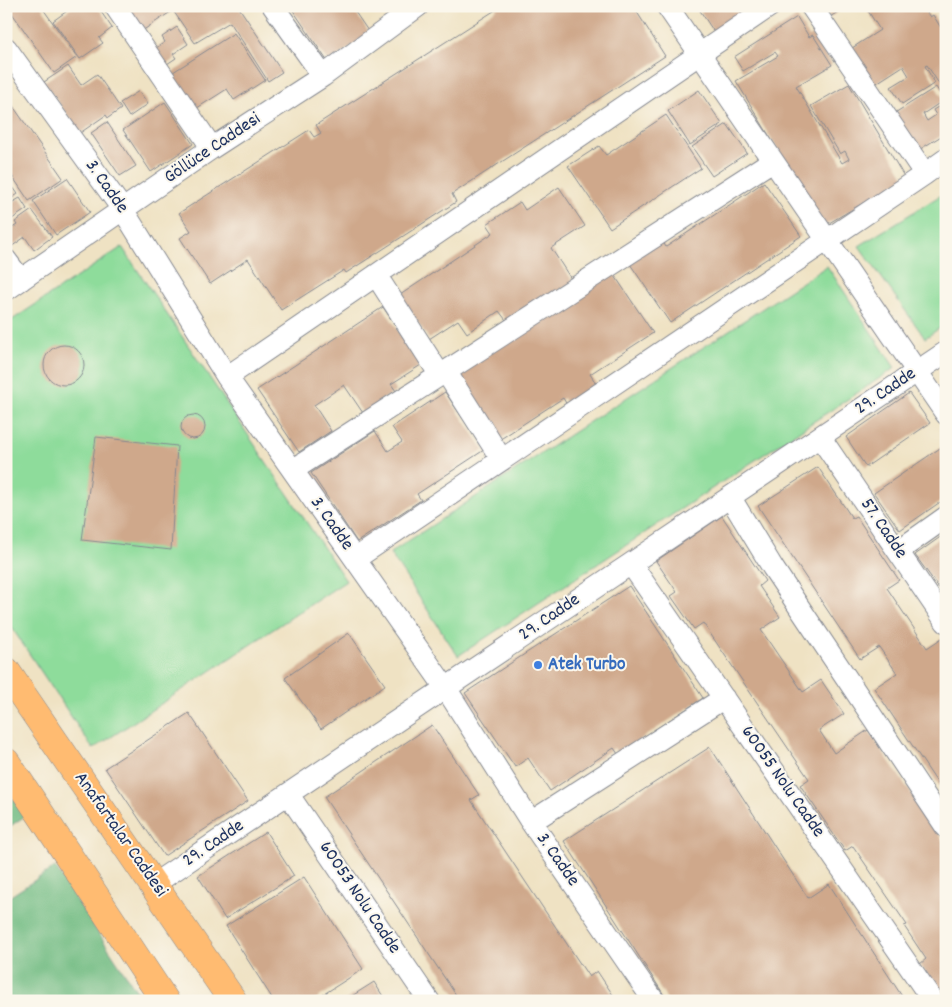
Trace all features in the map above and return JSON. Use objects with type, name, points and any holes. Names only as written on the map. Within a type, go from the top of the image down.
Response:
[{"type":"main road","name":"Anafartalar Caddesi","points":[[6,671],[233,1001]]},
{"type":"main road","points":[[6,762],[165,1001]]},
{"type":"street","points":[[115,6],[212,148]]},
{"type":"street","points":[[273,6],[323,76]]},
{"type":"street","name":"Göllüce Caddesi","points":[[14,285],[212,148],[323,76],[418,6]]},
{"type":"street","points":[[667,6],[946,414]]},
{"type":"street","points":[[227,377],[700,56],[770,6]]},
{"type":"street","points":[[811,6],[925,174]]},
{"type":"street","name":"3. Cadde","points":[[6,48],[123,210],[227,377],[445,687],[531,822],[654,1001]]},
{"type":"street","points":[[355,559],[946,159]]},
{"type":"street","points":[[293,470],[772,161]]},
{"type":"street","points":[[6,260],[14,285]]},
{"type":"street","points":[[376,275],[502,460]]},
{"type":"street","name":"29. Cadde","points":[[154,884],[946,352]]},
{"type":"street","name":"57. Cadde","points":[[820,436],[898,551],[943,610]]},
{"type":"street","points":[[730,497],[773,568],[946,827]]},
{"type":"street","points":[[898,551],[946,517]]},
{"type":"street","name":"60055 Nolu Cadde","points":[[631,564],[933,1001]]},
{"type":"street","points":[[531,822],[724,698]]},
{"type":"street","name":"60053 Nolu Cadde","points":[[288,794],[429,1001]]},
{"type":"green space","points":[[946,192],[946,324],[925,338],[859,246]]},
{"type":"green space","points":[[122,247],[346,581],[93,749],[6,619],[6,324]]},
{"type":"green space","points":[[827,266],[895,368],[458,656],[390,553]]},
{"type":"green space","points":[[6,788],[25,816],[6,829]]},
{"type":"green space","points":[[55,867],[143,1001],[6,1001],[6,899]]},
{"type":"building","points":[[7,6],[41,6],[77,57],[54,73]]},
{"type":"building","points":[[74,6],[97,6],[112,28],[99,38],[103,43],[80,59],[53,21]]},
{"type":"building","points":[[134,6],[168,6],[172,11],[142,31],[128,10]]},
{"type":"building","points":[[170,6],[238,6],[282,72],[268,81],[230,22],[195,43]]},
{"type":"building","points":[[290,6],[351,6],[370,34],[328,62]]},
{"type":"building","points":[[495,6],[633,6],[665,56],[452,194],[456,202],[346,273],[344,270],[281,310],[248,259],[210,284],[180,238],[191,231],[179,213],[309,130],[314,137],[321,133],[316,125],[497,9]]},
{"type":"building","points":[[697,6],[761,6],[716,35]]},
{"type":"building","points":[[823,6],[847,6],[830,17]]},
{"type":"building","points":[[865,6],[922,6],[930,17],[933,15],[946,36],[946,95],[927,65],[925,66],[935,83],[902,104],[891,87],[909,76],[903,66],[872,86],[849,50],[880,30]]},
{"type":"building","points":[[797,17],[809,37],[813,35],[832,65],[796,86],[842,163],[849,159],[845,151],[840,154],[811,106],[849,84],[905,178],[824,226],[736,81],[778,56],[775,52],[743,71],[734,57]]},
{"type":"building","points":[[177,27],[188,44],[173,54],[176,58],[161,68],[150,52],[165,42],[162,37]]},
{"type":"building","points":[[234,33],[265,80],[234,100],[227,89],[194,110],[170,74]]},
{"type":"building","points":[[68,66],[81,85],[97,74],[121,109],[108,118],[106,115],[80,133],[44,82]]},
{"type":"building","points":[[936,87],[944,100],[923,114],[927,121],[936,115],[933,110],[946,102],[946,124],[943,126],[946,133],[914,153],[890,116]]},
{"type":"building","points":[[699,90],[722,124],[690,145],[668,111]]},
{"type":"building","points":[[139,91],[148,104],[129,117],[120,103]]},
{"type":"building","points":[[6,96],[63,178],[29,201],[6,167]]},
{"type":"building","points":[[165,102],[193,144],[151,172],[123,130]]},
{"type":"building","points":[[666,115],[701,168],[610,228],[568,166],[599,146],[606,155]]},
{"type":"building","points":[[107,122],[136,166],[120,176],[91,133]]},
{"type":"building","points":[[727,124],[747,153],[712,176],[692,147]]},
{"type":"building","points":[[67,178],[90,212],[56,235],[33,201]]},
{"type":"building","points":[[764,182],[801,236],[670,323],[628,261],[661,239],[666,247]]},
{"type":"building","points":[[10,183],[18,194],[6,202],[6,186]]},
{"type":"building","points":[[559,187],[585,226],[551,248],[573,282],[509,324],[499,311],[467,333],[458,320],[429,339],[400,295],[493,233],[487,224],[520,202],[525,210]]},
{"type":"building","points":[[20,198],[27,209],[6,223],[6,206]]},
{"type":"building","points":[[32,210],[52,237],[34,250],[25,237],[11,247],[6,241],[6,232],[17,225],[15,222]]},
{"type":"building","points":[[611,270],[653,333],[590,374],[597,385],[567,405],[563,398],[499,440],[455,373]]},
{"type":"building","points":[[383,307],[421,365],[391,384],[396,391],[363,413],[344,385],[314,405],[331,431],[299,452],[257,390]]},
{"type":"building","points":[[60,345],[68,345],[75,348],[81,354],[84,365],[81,376],[75,382],[68,385],[60,385],[53,382],[47,376],[44,369],[44,361],[47,354],[53,348]]},
{"type":"building","points":[[445,392],[484,450],[417,494],[421,500],[357,542],[311,473],[375,431],[388,451],[402,442],[392,427]]},
{"type":"building","points":[[909,393],[930,423],[866,467],[846,437]]},
{"type":"building","points":[[193,415],[201,419],[205,427],[201,435],[193,439],[185,435],[181,427],[185,419]]},
{"type":"building","points":[[96,437],[177,446],[171,550],[82,540]]},
{"type":"building","points":[[943,446],[946,449],[946,498],[900,530],[874,493]]},
{"type":"building","points":[[818,467],[852,518],[856,516],[899,580],[887,588],[927,648],[942,638],[946,644],[946,796],[874,688],[897,673],[879,647],[860,659],[758,506]]},
{"type":"building","points":[[722,516],[765,581],[759,586],[780,617],[761,630],[803,692],[821,680],[844,714],[819,730],[834,753],[868,730],[946,845],[946,986],[938,991],[920,964],[926,959],[904,926],[907,925],[853,846],[845,851],[800,785],[809,779],[703,623],[694,629],[671,596],[677,592],[656,561]]},
{"type":"building","points":[[946,533],[946,590],[942,592],[915,555]]},
{"type":"building","points":[[629,586],[703,698],[618,754],[614,748],[550,791],[528,758],[515,767],[465,693]]},
{"type":"building","points":[[349,633],[385,685],[321,729],[285,678]]},
{"type":"building","points":[[189,713],[248,801],[164,856],[105,768]]},
{"type":"building","points":[[432,725],[479,795],[471,800],[589,977],[597,971],[617,1001],[460,1001],[324,797]]},
{"type":"building","points":[[710,747],[808,898],[829,884],[905,1001],[668,1001],[564,841]]},
{"type":"building","points":[[266,832],[294,876],[225,919],[198,876]]},
{"type":"building","points":[[304,877],[363,969],[313,1001],[274,1001],[226,926]]},
{"type":"building","points":[[374,982],[386,1001],[344,1001]]},
{"type":"place","name":"Atek Turbo","points":[[538,665]]}]
